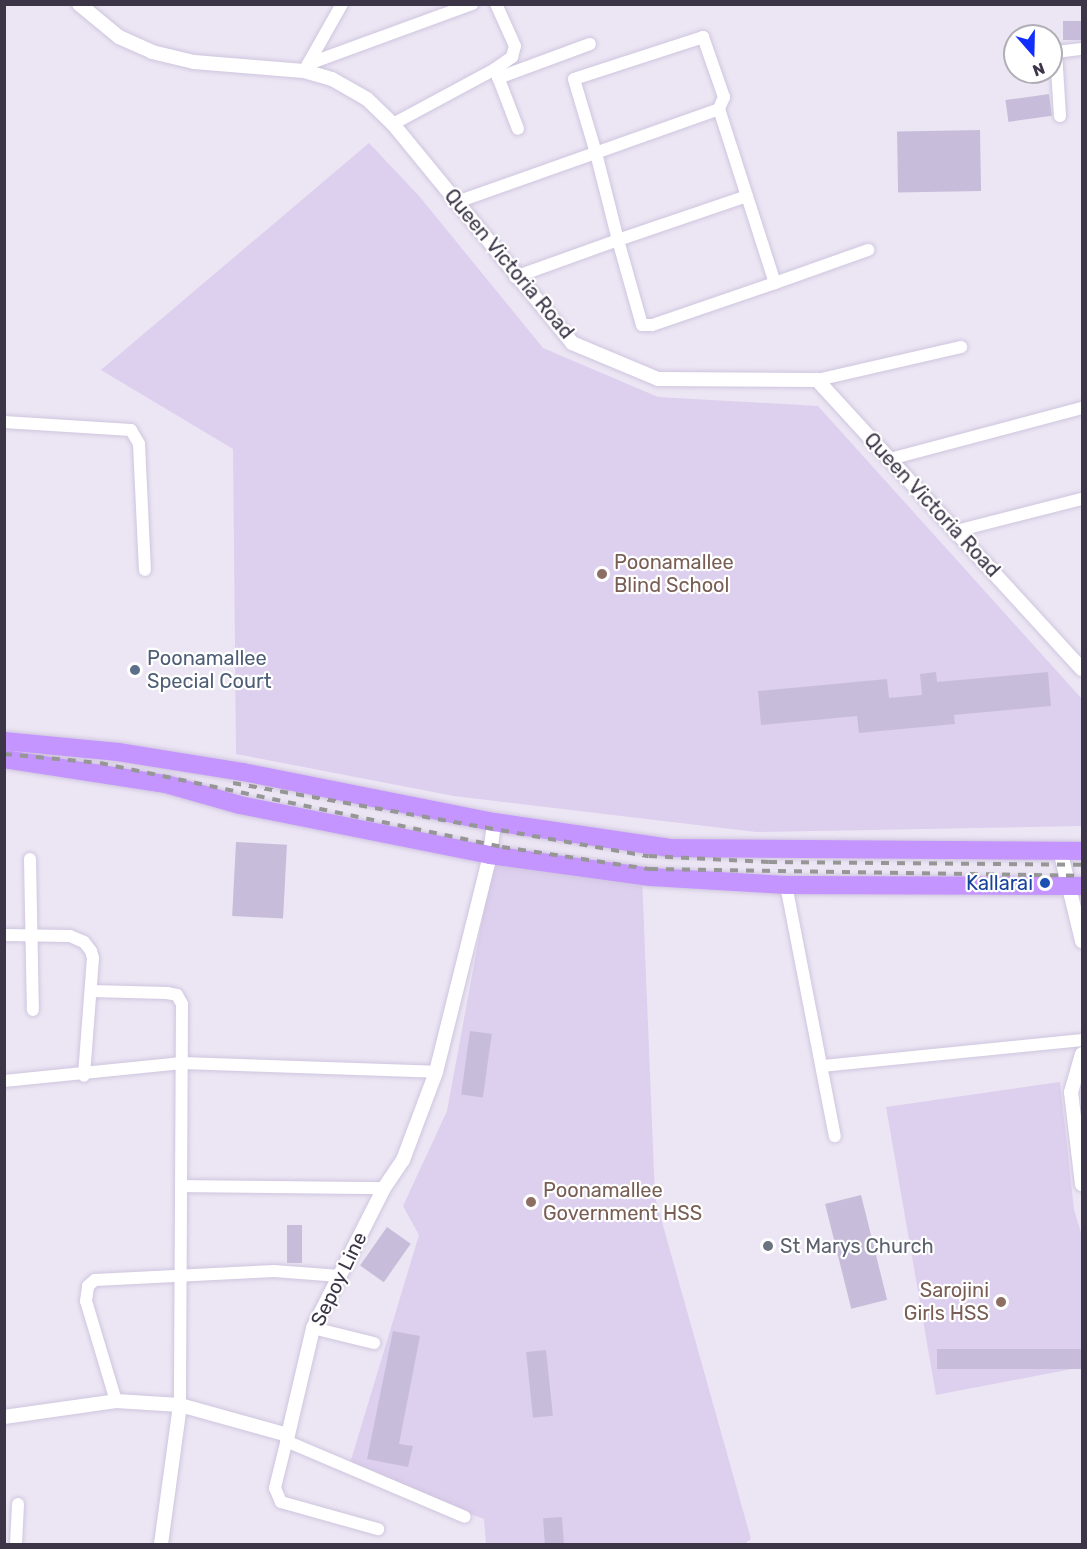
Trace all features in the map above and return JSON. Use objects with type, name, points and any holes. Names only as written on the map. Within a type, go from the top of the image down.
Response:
[{"type":"main road","points":[[4,741],[118,752],[243,772],[494,822],[670,848],[784,852],[1083,851]]},
{"type":"main road","points":[[4,759],[166,784],[240,805],[490,855],[651,877],[786,885],[1076,885]]},
{"type":"street","name":"Queen Victoria Road","points":[[79,4],[119,37],[152,52],[194,62],[306,67],[367,99],[393,124],[515,277],[572,343],[658,379],[817,380],[956,531],[1077,655],[1083,669]]},
{"type":"street","points":[[306,67],[342,4]]},
{"type":"street","points":[[306,67],[472,4]]},
{"type":"street","points":[[496,4],[515,46],[512,57],[497,74]]},
{"type":"street","points":[[775,283],[719,109],[724,97],[704,37],[578,77],[574,84],[596,153],[642,325],[775,283],[868,250]]},
{"type":"street","points":[[393,124],[497,74],[590,44]]},
{"type":"street","points":[[1060,116],[1056,52],[1083,49]]},
{"type":"street","points":[[497,74],[518,129]]},
{"type":"street","points":[[457,202],[719,109]]},
{"type":"street","points":[[515,277],[747,196]]},
{"type":"street","points":[[817,380],[961,346]]},
{"type":"street","points":[[890,459],[1083,408]]},
{"type":"street","points":[[4,422],[131,430],[139,444],[145,570]]},
{"type":"street","points":[[956,531],[1083,499]]},
{"type":"street","name":"Sepoy Line","points":[[287,1438],[313,1328],[384,1188],[403,1161],[436,1072],[490,855],[494,822]]},
{"type":"street","points":[[1060,850],[1076,885],[1083,941]]},
{"type":"street","points":[[30,859],[29,935],[33,1010]]},
{"type":"street","points":[[786,885],[835,1136]]},
{"type":"street","points":[[4,935],[70,936],[84,942],[93,958],[84,1076]]},
{"type":"street","points":[[91,991],[177,995],[183,1014],[180,1405],[161,1545]]},
{"type":"street","points":[[822,1066],[1083,1040]]},
{"type":"street","points":[[1083,1054],[1071,1092],[1083,1184]]},
{"type":"street","points":[[4,1081],[84,1076],[182,1063],[436,1072]]},
{"type":"street","points":[[181,1186],[384,1188]]},
{"type":"street","points":[[116,1401],[86,1301],[88,1286],[101,1279],[274,1272],[340,1276]]},
{"type":"street","points":[[313,1328],[374,1343]]},
{"type":"street","points":[[4,1417],[116,1401],[180,1405],[287,1438],[465,1517]]},
{"type":"street","points":[[287,1438],[275,1488],[281,1502],[378,1528]]},
{"type":"street","points":[[16,1545],[18,1504]]},
{"type":"shaded area","name":"Poonamallee Blind School","points":[[369,143],[419,196],[543,348],[658,397],[818,406],[1082,699],[1082,826],[756,832],[454,796],[236,754],[233,449],[101,370]]},
{"type":"shaded area","name":"Poonamallee Government HSS","points":[[494,856],[642,877],[655,1197],[751,1539],[744,1544],[486,1544],[484,1519],[348,1470],[419,1235],[403,1206],[447,1111]]},
{"type":"shaded area","name":"Sarojini Girls HSS","points":[[1060,1082],[1074,1210],[1082,1236],[1082,1367],[936,1395],[886,1107]]},
{"type":"building","points":[[1063,21],[1082,21],[1082,40],[1063,40]]},
{"type":"building","points":[[1049,94],[1052,116],[1008,122],[1005,100]]},
{"type":"building","points":[[980,130],[981,191],[898,192],[897,131]]},
{"type":"building","points":[[936,672],[937,682],[1048,672],[1051,706],[954,715],[955,724],[859,733],[857,716],[761,725],[758,691],[887,679],[889,698],[922,695],[920,674]]},
{"type":"building","points":[[236,842],[287,845],[283,919],[232,916]]},
{"type":"building","points":[[470,1031],[492,1034],[483,1097],[461,1094]]},
{"type":"building","points":[[861,1195],[887,1300],[851,1309],[825,1204]]},
{"type":"building","points":[[287,1225],[302,1225],[302,1263],[287,1263]]},
{"type":"building","points":[[387,1227],[411,1244],[384,1282],[360,1266]]},
{"type":"building","points":[[393,1331],[420,1336],[399,1444],[413,1446],[408,1467],[367,1459]]},
{"type":"building","points":[[937,1349],[1082,1349],[1082,1369],[937,1369]]},
{"type":"building","points":[[546,1350],[553,1416],[533,1418],[526,1352]]},
{"type":"building","points":[[562,1517],[564,1544],[545,1544],[543,1518]]},
{"type":"railway","points":[[4,754],[100,763],[502,847],[650,869],[1082,876]]},
{"type":"railway","points":[[233,783],[649,856],[769,862],[1082,865]]},
{"type":"place","name":"Poonamallee Blind School","points":[[602,574]]},
{"type":"place","name":"Poonamallee Special Court","points":[[135,670]]},
{"type":"place","name":"Kallarai","points":[[1045,883]]},
{"type":"place","name":"Poonamallee Government HSS","points":[[531,1202]]},
{"type":"place","name":"St Marys Church","points":[[768,1246]]},
{"type":"place","name":"Sarojini Girls HSS","points":[[1001,1302]]}]
